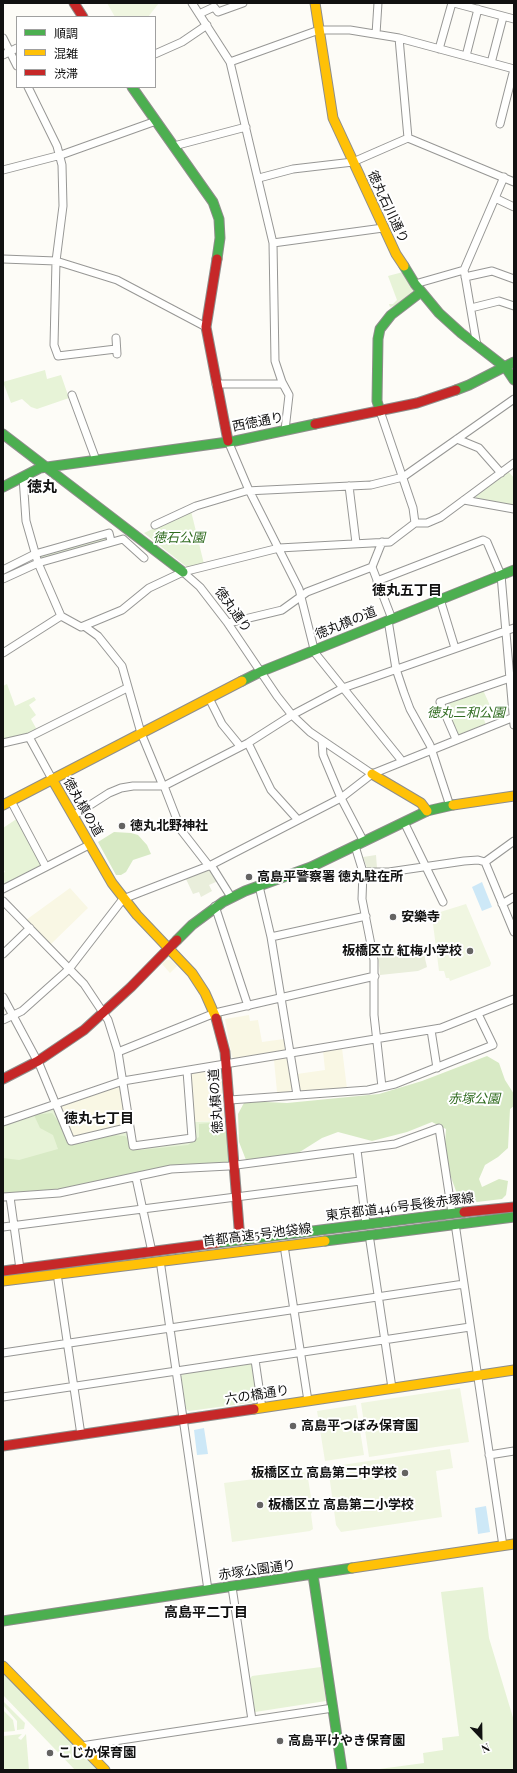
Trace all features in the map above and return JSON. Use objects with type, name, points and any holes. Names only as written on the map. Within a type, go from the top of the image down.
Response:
[{"type":"main road","points":[[74,3],[81,16]]},
{"type":"main road","name":"徳丸石川通り","points":[[315,3],[333,118],[396,254],[421,292],[450,324],[506,368],[514,380]]},
{"type":"main road","points":[[133,88],[212,202],[219,219],[220,238],[206,328],[228,441]]},
{"type":"main road","points":[[380,411],[377,401],[378,339],[380,329],[391,315],[421,292]]},
{"type":"main road","name":"西徳通り","points":[[3,487],[47,467],[228,441],[380,411],[439,397],[506,368],[514,362]]},
{"type":"main road","name":"徳丸通り","points":[[3,435],[183,572]]},
{"type":"main road","name":"徳丸槙の道","points":[[240,1240],[227,1064],[222,1033],[215,1013],[196,978],[123,899],[89,844],[52,779],[260,672],[514,570]]},
{"type":"main road","name":"徳丸通り","points":[[372,774],[405,795],[421,803],[427,811]]},
{"type":"main road","points":[[7,803],[52,779]]},
{"type":"main road","points":[[3,1079],[38,1061],[84,1030],[104,1013],[192,925],[215,906],[231,897],[311,867],[427,811],[514,796]]},
{"type":"main road","name":"東京都道446号長後赤塚線","points":[[3,1271],[452,1213],[514,1207]]},
{"type":"main road","name":"首都高速5号池袋線","points":[[3,1276],[514,1212]]},
{"type":"main road","name":"首都高速5号池袋線","points":[[3,1281],[514,1217]]},
{"type":"main road","points":[[3,1288],[456,1230],[514,1224]]},
{"type":"main road","name":"六の橋通り","points":[[3,1446],[514,1370]]},
{"type":"main road","name":"赤塚公園通り","points":[[3,1621],[514,1544]]},
{"type":"main road","points":[[313,1574],[342,1770]]},
{"type":"main road","points":[[3,1666],[105,1770]]},
{"type":"street","points":[[192,3],[230,62],[274,243],[276,361],[283,384],[290,395],[286,430]]},
{"type":"street","points":[[199,14],[214,8],[218,12],[243,3]]},
{"type":"street","points":[[376,34],[378,3]]},
{"type":"street","points":[[439,49],[453,3],[514,20]]},
{"type":"street","points":[[466,56],[478,9]]},
{"type":"street","points":[[492,63],[504,17]]},
{"type":"street","points":[[156,54],[182,42],[207,25]]},
{"type":"street","points":[[230,62],[319,30],[350,30],[399,38],[514,69],[500,124]]},
{"type":"street","points":[[3,38],[14,50],[16,61]]},
{"type":"street","points":[[399,38],[408,138]]},
{"type":"street","points":[[3,55],[14,50]]},
{"type":"street","points":[[28,88],[61,155],[63,206],[56,261],[54,345],[59,358],[117,352],[116,338]]},
{"type":"street","points":[[3,170],[61,155],[156,121]]},
{"type":"street","points":[[174,146],[246,127]]},
{"type":"street","points":[[259,178],[293,169],[353,162],[408,138],[514,182]]},
{"type":"street","points":[[477,346],[465,273],[504,178]]},
{"type":"street","points":[[495,198],[514,207]]},
{"type":"street","points":[[274,243],[383,228]]},
{"type":"street","points":[[3,259],[56,261],[117,280],[206,328]]},
{"type":"street","points":[[415,284],[465,273],[492,271],[514,279]]},
{"type":"street","points":[[471,308],[499,301],[514,306]]},
{"type":"street","points":[[216,384],[283,384]]},
{"type":"street","points":[[72,395],[96,460]]},
{"type":"street","points":[[155,525],[196,506],[250,491],[371,485],[403,477],[514,399]]},
{"type":"street","points":[[380,411],[413,508],[415,523]]},
{"type":"street","points":[[457,439],[479,448],[500,473]]},
{"type":"street","points":[[228,441],[250,491],[301,595],[313,650],[402,760]]},
{"type":"street","points":[[23,477],[26,521],[38,562],[61,616],[81,627],[122,610],[149,588],[183,572],[279,548],[390,542],[415,523],[437,520],[514,463]]},
{"type":"street","points":[[349,486],[356,543]]},
{"type":"street","points":[[464,500],[514,509]]},
{"type":"street","points":[[3,570],[35,554],[108,533],[111,541]]},
{"type":"street","points":[[3,579],[38,562],[111,541],[123,539],[144,558]]},
{"type":"street","points":[[377,581],[483,540],[487,542],[500,575],[514,725]]},
{"type":"street","points":[[382,542],[372,567],[390,620],[396,669],[410,709],[432,749],[450,806]]},
{"type":"street","points":[[228,624],[282,610],[301,595],[372,567]]},
{"type":"street","name":"徳丸通り","points":[[183,572],[200,588],[228,624],[260,672],[292,715],[322,741],[372,774]]},
{"type":"street","points":[[440,599],[456,648]]},
{"type":"street","points":[[3,653],[61,616]]},
{"type":"street","points":[[84,626],[98,636],[122,666],[141,733],[181,830],[210,865],[231,897]]},
{"type":"street","points":[[73,816],[110,793],[121,788],[164,786],[248,742],[292,715],[343,688],[514,628]]},
{"type":"street","points":[[456,739],[440,702],[510,678]]},
{"type":"street","points":[[3,743],[29,737],[127,688]]},
{"type":"street","points":[[209,698],[222,724],[240,746]]},
{"type":"street","points":[[3,1020],[30,1004],[70,968],[123,899],[210,865],[341,798],[372,774],[402,760],[513,717]]},
{"type":"street","points":[[29,737],[52,779]]},
{"type":"street","points":[[322,741],[323,755],[341,798],[364,842]]},
{"type":"street","points":[[248,742],[271,790],[298,820]]},
{"type":"street","points":[[7,803],[46,867]]},
{"type":"street","points":[[404,822],[443,902]]},
{"type":"street","points":[[485,862],[514,841]]},
{"type":"street","points":[[3,889],[89,844]]},
{"type":"street","points":[[355,846],[363,872],[362,899],[374,960],[374,1015],[382,1087]]},
{"type":"street","points":[[363,872],[389,872],[464,861],[478,860],[485,862]]},
{"type":"street","points":[[485,862],[514,932]]},
{"type":"street","points":[[259,886],[271,937],[297,1095]]},
{"type":"street","points":[[502,904],[514,897]]},
{"type":"street","points":[[3,900],[70,968],[88,989],[104,1013],[118,1052],[133,1146],[192,1138],[187,1071]]},
{"type":"street","points":[[215,906],[248,1006]]},
{"type":"street","points":[[271,937],[366,916]]},
{"type":"street","points":[[3,954],[30,928]]},
{"type":"street","points":[[118,1052],[215,1013],[375,976]]},
{"type":"street","points":[[3,997],[12,1016],[38,1061],[71,1141],[130,1127]]},
{"type":"street","points":[[3,1122],[123,1081],[431,1030],[478,1014],[514,999]]},
{"type":"street","points":[[230,1100],[368,1090],[382,1087],[437,1068],[493,1045],[478,1014]]},
{"type":"street","points":[[431,1030],[437,1068]]},
{"type":"street","points":[[20,1269],[14,1226],[6,1197],[59,1193],[136,1178],[170,1169],[234,1165],[395,1144],[439,1128],[452,1213]]},
{"type":"street","points":[[357,1150],[366,1224]]},
{"type":"street","points":[[136,1178],[152,1252]]},
{"type":"street","points":[[3,1227],[360,1181]]},
{"type":"street","points":[[456,1230],[503,1546]]},
{"type":"street","points":[[370,1241],[392,1388]]},
{"type":"street","points":[[285,1252],[308,1401]]},
{"type":"street","points":[[161,1267],[208,1590]]},
{"type":"street","points":[[58,1280],[81,1435]]},
{"type":"street","points":[[3,1352],[464,1284]]},
{"type":"street","points":[[3,1397],[470,1327]]},
{"type":"street","points":[[254,1360],[262,1408]]},
{"type":"street","points":[[489,1455],[514,1451]]},
{"type":"street","points":[[232,1587],[252,1720]]},
{"type":"street","points":[[81,1746],[333,1708]]},
{"type":"shaded area","points":[[70,888],[88,908],[50,945],[26,920]]},
{"type":"shaded area","points":[[166,960],[171,960],[177,966],[170,973],[162,964]]},
{"type":"shaded area","points":[[249,1015],[250,1021],[258,1020],[262,1042],[284,1039],[286,1049],[283,1052],[236,1060],[232,1057],[225,1019]]},
{"type":"shaded area","points":[[342,1048],[347,1089],[303,1091],[299,1089],[297,1074],[325,1070],[323,1051]]},
{"type":"shaded area","points":[[285,1058],[288,1060],[292,1089],[289,1092],[277,1092],[274,1060]]},
{"type":"shaded area","points":[[218,1069],[221,1071],[224,1120],[194,1122],[190,1076],[193,1073]]},
{"type":"shaded area","points":[[117,1086],[121,1089],[126,1122],[124,1126],[75,1137],[71,1135],[61,1109],[63,1105]]},
{"type":"green space","points":[[107,3],[159,3],[149,16],[114,16]]},
{"type":"green space","points":[[403,272],[416,291],[394,306],[390,307],[389,304],[393,304],[397,300],[388,276]]},
{"type":"green space","points":[[45,370],[47,379],[61,375],[69,398],[37,409],[31,407],[22,399],[11,403],[3,382]]},
{"type":"green space","points":[[508,471],[514,478],[514,506],[476,500],[476,496]]},
{"type":"green space","name":"徳石公園","points":[[191,511],[204,564],[188,568],[144,533]]},
{"type":"green space","points":[[106,535],[107,540],[42,560],[40,555]]},
{"type":"green space","points":[[7,684],[15,706],[34,697],[36,700],[29,705],[36,715],[31,719],[37,730],[25,735],[3,740],[3,686]]},
{"type":"green space","name":"徳丸三和公園","points":[[483,690],[492,710],[482,714],[486,725],[460,735],[457,734],[445,707],[447,703]]},
{"type":"green space","points":[[18,818],[41,862],[40,867],[3,886],[3,873],[5,872],[3,868],[3,828]]},
{"type":"green space","points":[[114,832],[138,835],[147,845],[151,854],[133,860],[126,872],[121,875],[116,875],[98,842]]},
{"type":"green space","points":[[376,855],[377,868],[367,868],[363,857]]},
{"type":"green space","points":[[208,870],[212,871],[218,881],[209,885],[212,891],[201,897],[199,892],[193,894],[186,879]]},
{"type":"green space","points":[[466,904],[491,963],[490,966],[450,981],[449,978],[446,978],[444,971],[439,971],[433,924],[437,913]]},
{"type":"green space","points":[[391,945],[396,949],[422,946],[427,967],[418,971],[380,975],[377,947]]},
{"type":"green space","name":"赤塚公園","points":[[487,1056],[499,1063],[505,1080],[514,1094],[514,1106],[510,1109],[508,1148],[498,1157],[485,1165],[479,1179],[482,1187],[499,1179],[508,1181],[506,1195],[502,1199],[477,1202],[460,1202],[444,1158],[446,1129],[432,1122],[407,1132],[372,1141],[338,1132],[322,1138],[295,1155],[285,1157],[246,1160],[239,1142],[238,1114],[245,1101],[287,1103],[379,1094],[422,1081]]},
{"type":"green space","points":[[51,1109],[55,1111],[69,1145],[124,1132],[128,1134],[130,1149],[196,1140],[194,1122],[224,1121],[228,1160],[179,1166],[41,1192],[3,1193],[3,1125]]},
{"type":"green space","points":[[52,1113],[63,1128],[69,1144],[86,1143],[111,1135],[125,1136],[141,1150],[188,1145],[199,1137],[199,1124],[220,1122],[226,1132],[232,1161],[217,1168],[189,1166],[60,1190],[32,1193],[3,1193],[3,1158],[19,1160],[58,1149],[53,1135],[40,1128],[34,1115]]},
{"type":"green space","points":[[250,1363],[253,1365],[258,1399],[256,1402],[189,1411],[186,1409],[181,1376],[184,1373]]},
{"type":"green space","points":[[460,1388],[469,1442],[369,1457],[361,1403]]},
{"type":"green space","points":[[356,1405],[364,1455],[325,1461],[317,1411]]},
{"type":"green space","points":[[450,1449],[453,1468],[436,1471],[442,1517],[341,1532],[336,1525],[328,1467]]},
{"type":"green space","points":[[307,1472],[313,1510],[311,1514],[313,1529],[310,1531],[232,1542],[224,1483]]},
{"type":"green space","points":[[483,1587],[489,1638],[514,1721],[514,1770],[372,1770],[424,1763],[423,1753],[443,1750],[442,1738],[459,1736],[441,1592]]},
{"type":"green space","points":[[321,1667],[326,1701],[255,1712],[250,1679],[252,1676]]},
{"type":"green space","points":[[3,1671],[100,1770],[75,1770],[3,1695]]},
{"type":"green space","points":[[3,1701],[25,1723],[24,1729],[17,1730],[17,1721],[3,1705]]},
{"type":"green space","points":[[3,1710],[13,1720],[15,1731],[3,1732]]},
{"type":"green space","points":[[22,1734],[18,1738],[21,1740],[26,1734],[29,1770],[3,1770],[3,1736]]},
{"type":"water","points":[[482,882],[492,907],[482,911],[472,887]]},
{"type":"water","points":[[204,1428],[208,1454],[197,1455],[194,1430]]},
{"type":"water","points":[[486,1506],[490,1532],[478,1534],[475,1508]]},
{"type":"traffic: fast","points":[[133,88],[213,202],[219,219],[220,238],[217,259]]},
{"type":"traffic: fast","points":[[404,266],[415,284],[439,313],[461,333],[506,368],[514,380]]},
{"type":"traffic: fast","points":[[380,411],[377,401],[378,339],[380,329],[391,315],[421,292]]},
{"type":"traffic: fast","points":[[456,390],[514,362]]},
{"type":"traffic: fast","points":[[3,487],[40,468],[235,441],[315,424]]},
{"type":"traffic: fast","points":[[3,434],[183,572]]},
{"type":"traffic: fast","points":[[242,681],[260,672],[514,570]]},
{"type":"traffic: fast","points":[[177,940],[192,925],[223,902],[245,891],[311,867],[427,811],[453,805]]},
{"type":"traffic: fast","points":[[217,1243],[464,1212]]},
{"type":"traffic: fast","points":[[325,1241],[514,1217]]},
{"type":"traffic: fast","points":[[3,1621],[352,1568]]},
{"type":"traffic: fast","points":[[313,1575],[342,1770]]},
{"type":"traffic: slow","points":[[315,3],[333,118],[396,254],[404,266]]},
{"type":"traffic: slow","points":[[3,805],[242,681]]},
{"type":"traffic: slow","points":[[372,774],[421,803],[427,811]]},
{"type":"traffic: slow","points":[[52,779],[112,883],[137,915],[192,973],[205,993],[216,1018]]},
{"type":"traffic: slow","points":[[453,805],[514,796]]},
{"type":"traffic: slow","points":[[3,1281],[325,1241]]},
{"type":"traffic: slow","points":[[254,1409],[514,1370]]},
{"type":"traffic: slow","points":[[352,1568],[514,1544]]},
{"type":"traffic: slow","points":[[3,1666],[105,1770]]},
{"type":"traffic: jam","points":[[74,3],[82,16]]},
{"type":"traffic: jam","points":[[217,259],[206,327],[228,441]]},
{"type":"traffic: jam","points":[[315,424],[417,403],[456,390]]},
{"type":"traffic: jam","points":[[3,1079],[38,1061],[84,1030],[131,987],[177,940]]},
{"type":"traffic: jam","points":[[216,1018],[225,1052],[240,1240]]},
{"type":"traffic: jam","points":[[464,1212],[514,1207]]},
{"type":"traffic: jam","points":[[3,1271],[217,1243]]},
{"type":"traffic: jam","points":[[3,1446],[254,1409]]},
{"type":"place","name":"徳丸北野神社","points":[[122,826]]},
{"type":"place","name":"高島平警察署 徳丸駐在所","points":[[249,877]]},
{"type":"place","name":"安樂寺","points":[[393,917]]},
{"type":"place","name":"板橋区立 紅梅小学校","points":[[470,951]]},
{"type":"place","name":"高島平つぼみ保育園","points":[[293,1426]]},
{"type":"place","name":"板橋区立 高島第二中学校","points":[[405,1473]]},
{"type":"place","name":"板橋区立 高島第二小学校","points":[[260,1505]]},
{"type":"place","name":"高島平けやき保育園","points":[[280,1741]]},
{"type":"place","name":"こじか保育園","points":[[50,1753]]},
{"type":"district","name":"徳丸","points":[[42,487]]},
{"type":"district","name":"徳丸五丁目","points":[[407,591]]},
{"type":"district","name":"徳丸七丁目","points":[[99,1119]]},
{"type":"district","name":"高島平二丁目","points":[[206,1613]]}]
